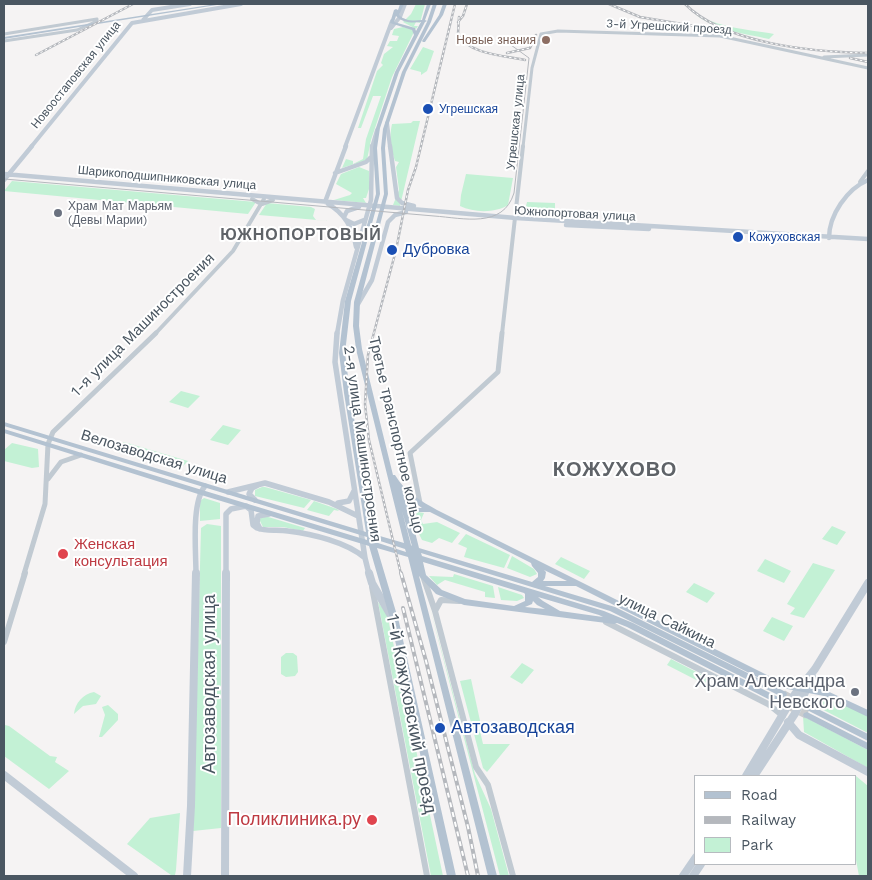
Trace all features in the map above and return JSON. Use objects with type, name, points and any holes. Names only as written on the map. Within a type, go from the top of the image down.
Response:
[{"type":"main road","points":[[143,20],[151,10],[190,4]]},
{"type":"main road","points":[[152,14],[211,4]]},
{"type":"main road","points":[[4,38],[221,4]]},
{"type":"main road","name":"Новоостаповская улица","points":[[5,176],[129,26],[143,20],[241,4]]},
{"type":"main road","points":[[401,4],[398,16],[405,20],[416,21],[434,18],[439,4]]},
{"type":"main road","points":[[317,204],[326,199],[388,31],[401,4]]},
{"type":"main road","points":[[393,22],[400,17],[401,4]]},
{"type":"main road","name":"Третье транспортное кольцо","points":[[429,4],[416,36],[397,72],[378,128],[376,148],[378,194],[348,301],[343,335],[345,379],[370,537],[395,622],[452,876]]},
{"type":"main road","name":"Третье транспортное кольцо","points":[[435,4],[429,22],[411,58],[387,123],[383,143],[387,180],[385,199],[356,311],[356,320],[359,349],[384,452],[493,876]]},
{"type":"main road","points":[[411,58],[439,18],[444,5]]},
{"type":"main road","points":[[393,22],[415,30],[416,36]]},
{"type":"main road","points":[[388,31],[405,27]]},
{"type":"main road","points":[[387,123],[391,162],[398,200],[410,206],[434,211]]},
{"type":"main road","name":"2-я улица Машиностроения","points":[[365,558],[335,362],[336,330],[339,311],[371,195],[370,148],[378,128]]},
{"type":"main road","points":[[335,173],[368,161],[370,158]]},
{"type":"main road","points":[[353,167],[364,166],[371,171]]},
{"type":"main road","name":"Шарикоподшипниковская улица","points":[[5,176],[317,204]]},
{"type":"main road","points":[[829,236],[828,226],[834,216],[860,182],[868,180]]},
{"type":"main road","name":"Шарикоподшипниковская улица","points":[[255,197],[263,202],[273,199],[326,199]]},
{"type":"main road","points":[[326,199],[345,218],[356,243],[356,252]]},
{"type":"main road","name":"Южнопортовая улица","points":[[326,199],[406,212],[434,211],[516,220],[829,236],[868,241]]},
{"type":"main road","name":"Южнопортовая улица","points":[[317,204],[434,211],[480,216]]},
{"type":"main road","points":[[345,218],[347,211],[360,206]]},
{"type":"main road","points":[[356,311],[361,298],[372,280],[388,222],[395,215],[406,212]]},
{"type":"main road","points":[[345,218],[356,224],[365,218]]},
{"type":"main road","name":"Южнопортовая улица","points":[[829,236],[868,241]]},
{"type":"main road","points":[[335,362],[343,335]]},
{"type":"main road","name":"Велозаводская улица","points":[[4,424],[83,455],[200,492],[274,514],[296,516]]},
{"type":"main road","name":"Велозаводская улица","points":[[4,431],[49,441],[255,500],[296,516]]},
{"type":"main road","points":[[388,467],[409,520],[423,576],[439,592],[464,602],[627,623]]},
{"type":"main road","points":[[255,500],[250,496],[250,491],[262,483]]},
{"type":"main road","points":[[221,491],[237,492],[262,483],[331,502],[352,510],[360,518]]},
{"type":"main road","name":"улица Сайкина","points":[[396,485],[435,512],[780,685],[800,691],[825,693],[868,714]]},
{"type":"main road","points":[[200,492],[205,486]]},
{"type":"main road","points":[[331,502],[346,503],[354,491]]},
{"type":"main road","name":"Автозаводская улица","points":[[187,876],[191,806],[196,532],[200,492]]},
{"type":"main road","points":[[246,506],[251,510],[253,524],[260,529],[291,531],[354,550],[365,558]]},
{"type":"main road","name":"Автозаводская улица","points":[[225,876],[226,514],[231,509],[246,506]]},
{"type":"main road","points":[[409,520],[412,512],[418,509],[435,512]]},
{"type":"main road","points":[[260,529],[257,523],[258,516],[261,514],[274,514]]},
{"type":"main road","points":[[296,516],[504,579]]},
{"type":"main road","points":[[354,550],[363,546]]},
{"type":"main road","name":"1-й Кожуховский проезд","points":[[365,558],[372,583]]},
{"type":"main road","points":[[525,558],[542,572],[539,580],[530,583]]},
{"type":"main road","name":"улица Сайкина","points":[[504,579],[530,583],[628,615],[781,698],[627,623],[519,587],[504,579]]},
{"type":"main road","points":[[530,583],[564,582],[580,585]]},
{"type":"main road","points":[[372,583],[395,622]]},
{"type":"main road","points":[[755,775],[786,720],[787,708],[815,669],[868,583]]},
{"type":"main road","points":[[519,587],[540,603],[560,614]]},
{"type":"main road","points":[[509,608],[527,604],[530,599],[529,593]]},
{"type":"main road","points":[[747,775],[786,720],[796,712],[803,699],[800,691]]},
{"type":"main road","points":[[868,738],[808,712],[868,747]]},
{"type":"main road","points":[[786,720],[799,735],[868,772]]},
{"type":"main road","points":[[4,775],[134,876]]},
{"type":"main road","points":[[683,876],[694,860]]},
{"type":"main road","points":[[693,876],[699,865]]},
{"type":"street","points":[[92,19],[98,20],[77,30],[4,38],[92,19]]},
{"type":"street","name":"3-й Угрешский проезд","points":[[546,31],[720,36],[818,58]]},
{"type":"street","name":"Угрешская улица","points":[[420,503],[410,453],[498,372],[533,62],[538,37],[546,31]]},
{"type":"street","points":[[818,58],[868,54]]},
{"type":"street","points":[[828,57],[831,60]]},
{"type":"street","points":[[818,58],[868,68]]},
{"type":"street","points":[[860,182],[868,171]]},
{"type":"street","name":"1-я улица Машиностроения","points":[[49,441],[53,432],[144,345],[215,272],[233,251],[263,202]]},
{"type":"street","points":[[4,642],[41,520],[47,482],[49,441]]},
{"type":"street","points":[[47,482],[60,462],[71,456],[83,455]]},
{"type":"street","points":[[423,576],[435,612],[476,767],[486,782],[513,876]]},
{"type":"street","name":"1-й Кожуховский проезд","points":[[372,583],[426,876]]},
{"type":"street","points":[[435,612],[437,604],[441,600],[464,602]]},
{"type":"street","points":[[584,608],[768,704],[786,720]]},
{"type":"street","points":[[597,620],[614,624]]},
{"type":"green space","points":[[416,4],[425,4],[420,23],[416,22],[414,26],[418,26],[416,29],[403,22],[411,14]]},
{"type":"green space","points":[[689,7],[697,14],[718,23],[774,34],[769,39],[715,26],[696,15]]},
{"type":"green space","points":[[403,27],[414,32],[392,77],[371,140],[367,160],[342,168],[346,159],[353,161],[353,164],[363,159],[366,139],[381,96],[373,96],[361,128],[358,128],[377,71],[383,65],[381,63],[384,54],[393,47],[387,46],[390,41],[397,41],[399,36],[392,35],[394,29]]},
{"type":"green space","points":[[423,47],[434,51],[427,71],[421,75],[421,72],[410,69]]},
{"type":"green space","points":[[413,121],[420,121],[400,206],[393,205],[399,190],[396,167],[399,162],[395,161],[392,147],[392,124],[411,123]]},
{"type":"green space","points":[[359,167],[369,171],[370,186],[366,198],[363,198],[366,203],[334,200],[352,193],[336,184],[341,174]]},
{"type":"green space","points":[[466,174],[513,178],[508,205],[497,210],[485,211],[472,210],[460,206]]},
{"type":"green space","points":[[12,181],[256,202],[248,214],[4,191]]},
{"type":"green space","points":[[527,202],[555,203],[555,218],[524,215]]},
{"type":"green space","points":[[267,203],[311,207],[315,209],[313,216],[316,220],[259,215]]},
{"type":"green space","points":[[181,391],[200,396],[188,408],[169,402]]},
{"type":"green space","points":[[223,425],[241,430],[228,445],[210,440]]},
{"type":"green space","points":[[124,442],[188,461],[179,470],[115,451]]},
{"type":"green space","points":[[12,443],[38,449],[39,467],[32,468],[4,461],[4,450]]},
{"type":"green space","points":[[262,487],[311,500],[304,508],[255,496],[255,490]]},
{"type":"green space","points":[[204,498],[220,503],[220,519],[200,521],[200,501]]},
{"type":"green space","points":[[314,501],[339,511],[334,510],[329,516],[307,510]]},
{"type":"green space","points":[[418,512],[424,513],[421,520],[423,524],[437,522],[460,533],[452,543],[439,538],[432,543],[422,540],[419,534],[421,528],[415,523],[413,517]]},
{"type":"green space","points":[[265,516],[305,528],[303,531],[283,527],[263,527],[259,519]]},
{"type":"green space","points":[[207,524],[221,526],[221,828],[193,831],[201,528]]},
{"type":"green space","points":[[832,526],[846,532],[837,545],[822,539]]},
{"type":"green space","points":[[466,534],[510,555],[504,568],[464,557],[467,548],[458,544]]},
{"type":"green space","points":[[512,556],[534,569],[537,574],[530,577],[507,568]]},
{"type":"green space","points":[[561,557],[590,571],[584,579],[555,564]]},
{"type":"green space","points":[[765,559],[791,571],[784,583],[757,571]]},
{"type":"green space","points":[[813,563],[835,570],[804,618],[790,614],[795,608],[787,604]]},
{"type":"green space","points":[[454,574],[493,586],[495,598],[485,597],[485,592],[445,580],[437,585],[429,576],[453,577]]},
{"type":"green space","points":[[694,583],[715,593],[707,603],[686,592]]},
{"type":"green space","points":[[498,587],[522,595],[524,598],[517,601],[501,600]]},
{"type":"green space","points":[[378,602],[387,614],[443,876],[431,876]]},
{"type":"green space","points":[[429,604],[475,774],[491,809],[509,876],[500,876]]},
{"type":"green space","points":[[772,617],[793,626],[784,641],[763,631]]},
{"type":"green space","points":[[286,653],[293,653],[297,656],[298,672],[295,676],[286,677],[281,674],[281,657]]},
{"type":"green space","points":[[671,659],[710,679],[706,685],[667,665]]},
{"type":"green space","points":[[522,663],[534,670],[522,684],[510,677]]},
{"type":"green space","points":[[471,679],[482,730],[480,731],[483,744],[510,744],[487,772],[483,768],[460,681]]},
{"type":"green space","points":[[94,692],[101,696],[96,704],[83,706],[74,714],[80,700]]},
{"type":"green space","points":[[821,697],[830,697],[868,716],[868,733],[810,703]]},
{"type":"green space","points":[[108,705],[118,714],[118,720],[102,737],[99,737],[105,715],[102,707]]},
{"type":"green space","points":[[803,716],[868,750],[868,768],[804,732]]},
{"type":"green space","points":[[5,725],[50,756],[57,757],[55,762],[69,771],[49,789],[4,756]]},
{"type":"green space","points":[[857,777],[868,786],[868,876],[859,876],[857,865]]},
{"type":"green space","points":[[180,813],[176,870],[175,875],[171,875],[127,844],[150,818]]},
{"type":"tunnel","points":[[783,694],[810,708]]},
{"type":"tunnel","points":[[779,701],[807,715]]},
{"type":"tram line","points":[[4,179],[469,219],[492,217],[509,204],[514,193],[529,58],[511,45],[522,40],[532,44]]},
{"type":"railway","points":[[36,55],[133,4]]},
{"type":"railway","points":[[401,574],[369,440],[365,404],[368,355],[396,250],[408,190],[416,167],[455,4]]},
{"type":"railway","points":[[459,21],[463,16],[467,4]]},
{"type":"railway","points":[[609,4],[640,17],[712,29]]},
{"type":"railway","points":[[685,4],[702,18],[746,37],[796,48],[868,53]]},
{"type":"railway","points":[[459,17],[459,21]]},
{"type":"railway","points":[[459,21],[458,34],[470,46],[488,53],[525,60]]},
{"type":"railway","points":[[507,53],[530,48],[536,35]]},
{"type":"railway","points":[[850,58],[868,62]]},
{"type":"railway","points":[[401,573],[426,661],[468,827],[478,876]]},
{"type":"railway","points":[[403,608],[468,876]]},
{"type":"place","name":"Новые знания","points":[[546,40]]},
{"type":"place","name":"Угрешская","points":[[428,109]]},
{"type":"place","name":"Храм Мат Марьям (Девы Марии)","points":[[58,213]]},
{"type":"place","name":"Кожуховская","points":[[738,237]]},
{"type":"place","name":"Дубровка","points":[[392,250]]},
{"type":"place","name":"Женская консультация","points":[[63,554]]},
{"type":"place","name":"Храм Александра Невского","points":[[855,692]]},
{"type":"place","name":"Автозаводская","points":[[440,728]]},
{"type":"place","name":"Поликлиника.ру","points":[[372,820]]},
{"type":"district","name":"ЮЖНОПОРТОВЫЙ","points":[[301,235]]},
{"type":"district","name":"КОЖУХОВО","points":[[615,470]]}]
